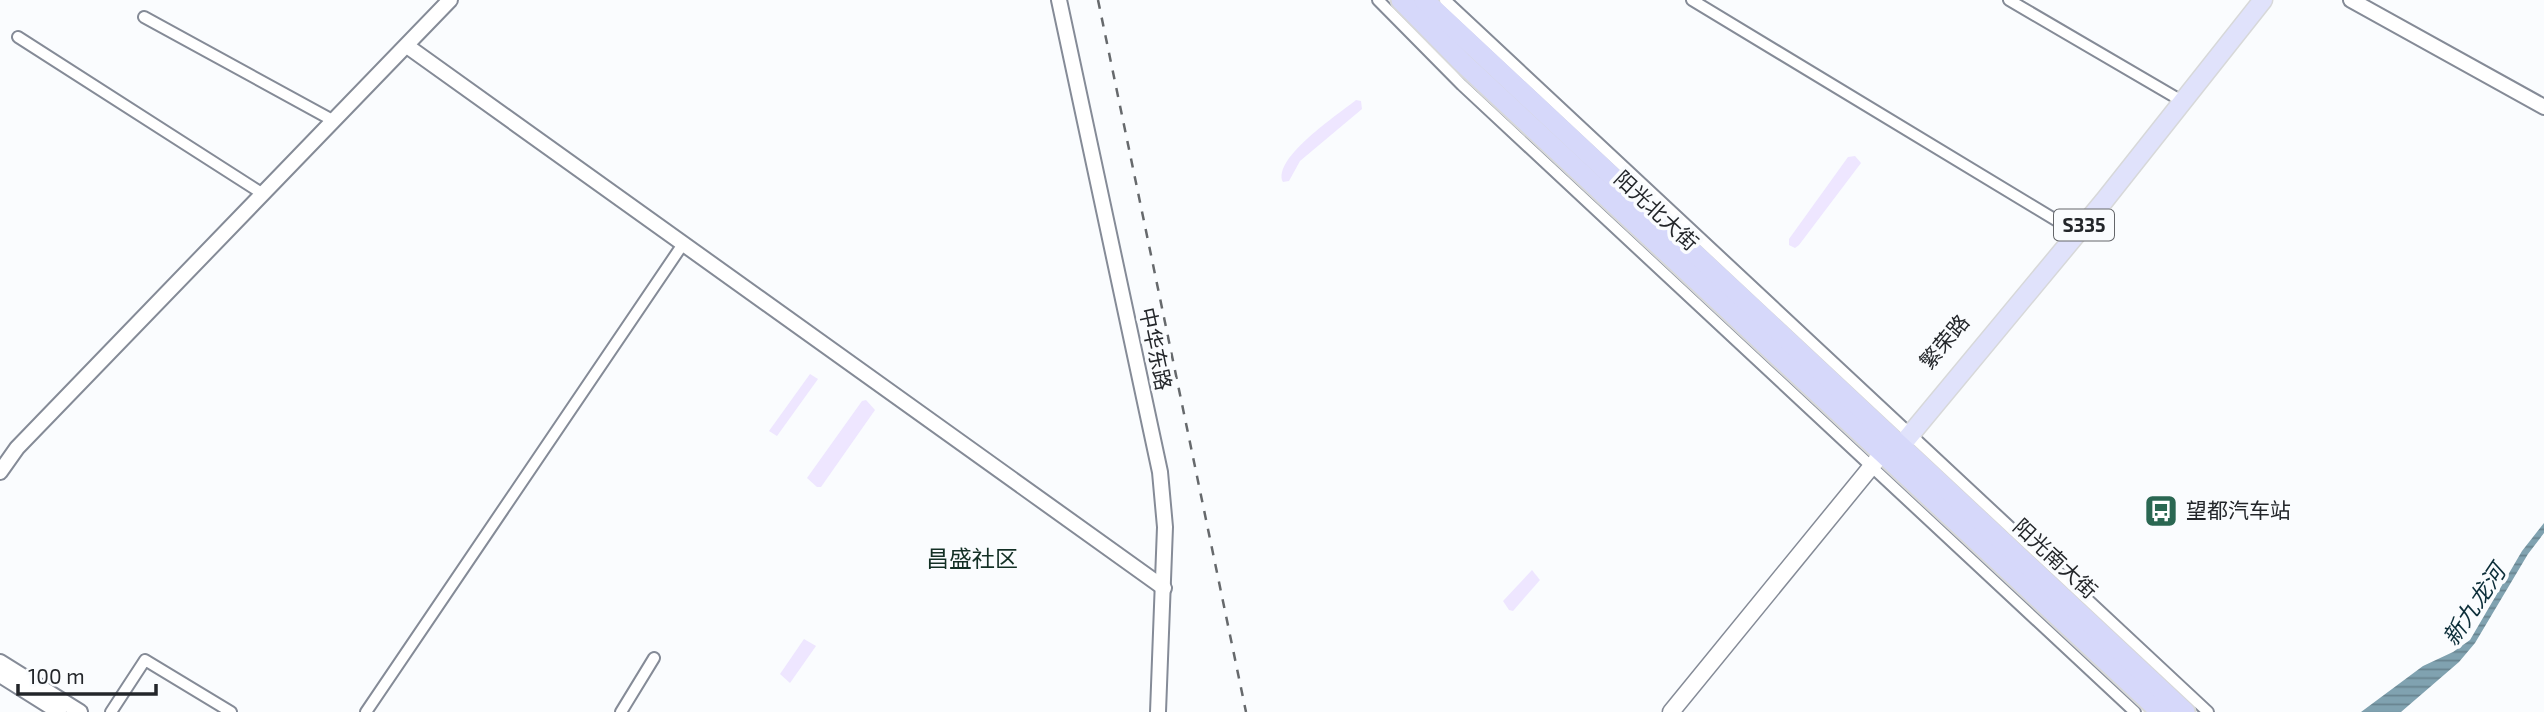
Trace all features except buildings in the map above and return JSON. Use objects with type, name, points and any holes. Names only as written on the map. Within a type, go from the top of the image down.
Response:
[{"type":"highway","name":"阳光北大街","points":[[1401,0],[1462,62],[1891,450]]},
{"type":"highway","name":"阳光北大街","points":[[1424,0],[1891,450]]},
{"type":"highway","name":"阳光南大街","points":[[1891,450],[2161,712]]},
{"type":"highway","name":"阳光南大街","points":[[1891,450],[2185,712]]},
{"type":"main road","name":"繁荣路","points":[[1685,712],[2252,0]]},
{"type":"main road","name":"繁荣路","points":[[1671,712],[2104,201],[2263,0]]},
{"type":"street","points":[[0,472],[26,439],[450,0]]},
{"type":"street","name":"中华东路","points":[[1059,0],[1160,472],[1165,527],[1158,712]]},
{"type":"street","points":[[1378,0],[1471,94],[1891,450],[2208,712]]},
{"type":"street","points":[[1446,0],[1891,450],[2135,712]]},
{"type":"street","points":[[1692,0],[2069,228]]},
{"type":"street","points":[[2009,0],[2175,97]]},
{"type":"street","points":[[2351,0],[2544,107]]},
{"type":"street","points":[[144,17],[334,121]]},
{"type":"street","points":[[18,37],[263,194]]},
{"type":"street","points":[[407,46],[1164,588]]},
{"type":"street","points":[[366,712],[683,244]]},
{"type":"street","points":[[621,712],[654,658]]},
{"type":"street","points":[[111,712],[145,660],[231,712]]},
{"type":"street","points":[[0,662],[80,712]]},
{"type":"street","points":[[0,675],[59,712]]},
{"type":"shaded area","points":[[1356,100],[1361,101],[1362,109],[1300,161],[1289,181],[1283,182],[1282,172],[1297,149]]},
{"type":"shaded area","points":[[1855,156],[1861,163],[1799,245],[1795,248],[1789,245],[1789,239],[1848,157]]},
{"type":"shaded area","points":[[810,374],[818,379],[777,436],[769,431]]},
{"type":"shaded area","points":[[866,400],[875,410],[821,487],[817,487],[807,478],[862,401]]},
{"type":"shaded area","points":[[1532,570],[1540,580],[1513,611],[1509,610],[1503,601]]},
{"type":"shaded area","points":[[804,639],[816,646],[790,683],[780,674]]},
{"type":"water","points":[[2544,523],[2544,533],[2528,554],[2475,643],[2459,662],[2401,712],[2361,712],[2423,666],[2453,652],[2470,640],[2522,551]]},
{"type":"railway","points":[[1098,0],[1246,712]]},
{"type":"place","name":"望都汽车站","points":[[2161,511]]},
{"type":"district","name":"昌盛社区","points":[[972,559]]},
{"type":"water label","name":"新九龙河","points":[[2474,605]]}]
